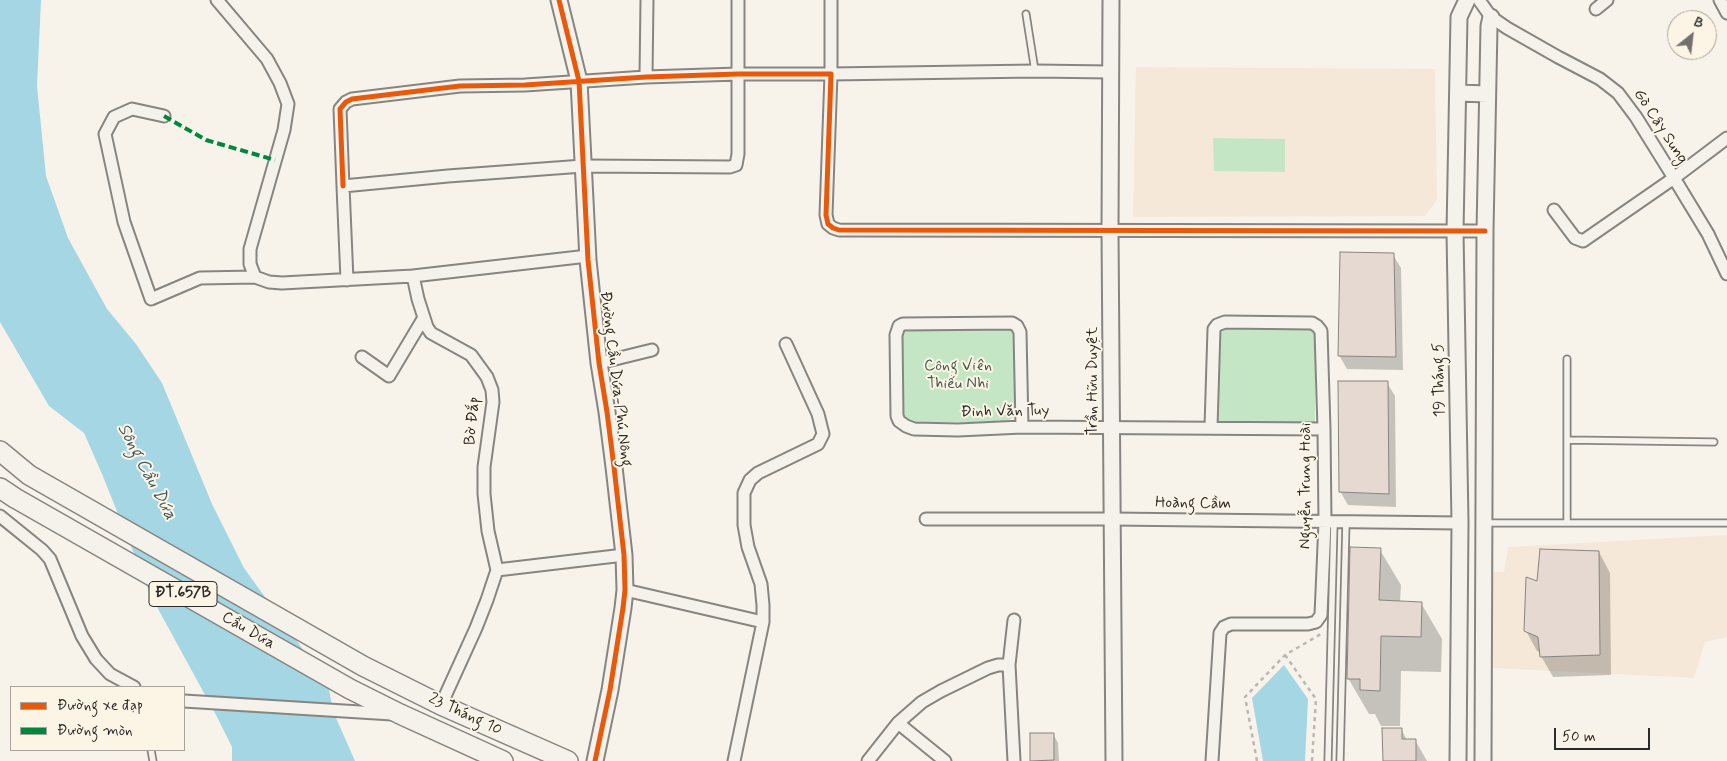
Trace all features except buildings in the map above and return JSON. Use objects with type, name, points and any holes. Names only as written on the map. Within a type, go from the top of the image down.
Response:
[{"type":"main road","name":"Cầu Dứa","points":[[0,451],[29,475],[363,666]]},
{"type":"main road","name":"Cầu Dứa","points":[[7,493],[350,690]]},
{"type":"main road","name":"23 Tháng 10","points":[[363,666],[441,705],[568,761]]},
{"type":"main road","name":"23 Tháng 10","points":[[350,690],[503,761]]},
{"type":"street","points":[[217,0],[267,59],[280,83],[288,104],[284,130],[250,249],[250,264],[255,277]]},
{"type":"street","name":"Đường Cầu Dứa-Phú Nông","points":[[559,0],[579,81],[588,256],[599,363],[608,412],[624,555],[625,590],[610,690],[595,761]]},
{"type":"street","points":[[646,77],[647,0]]},
{"type":"street","points":[[343,186],[583,166],[730,167],[736,165],[738,154],[738,0]]},
{"type":"street","points":[[831,0],[831,74],[826,216],[828,224],[833,228],[839,230],[1485,231]]},
{"type":"street","name":"Trần Hữu Duyệt","points":[[1111,0],[1110,230],[1114,761]]},
{"type":"street","name":"19 Tháng 5","points":[[1458,761],[1460,523],[1455,232],[1460,17],[1467,0]]},
{"type":"street","name":"Gò Cây Sung","points":[[1479,0],[1491,17],[1610,85],[1629,106],[1674,178],[1708,234],[1727,274]]},
{"type":"street","points":[[1596,9],[1607,0]]},
{"type":"street","points":[[1720,0],[1727,13]]},
{"type":"street","points":[[1483,761],[1485,231],[1487,94],[1489,26],[1491,17]]},
{"type":"street","points":[[346,280],[340,108],[352,99],[460,86],[526,86],[646,77],[738,74],[1110,72]]},
{"type":"street","points":[[1458,93],[1487,94]]},
{"type":"street","points":[[164,116],[132,109],[114,117],[105,134],[124,222],[151,299],[200,278],[255,277],[269,282],[282,283],[346,280],[413,276],[588,256]]},
{"type":"street","points":[[1554,210],[1575,238],[1582,241],[1674,178],[1727,138]]},
{"type":"street","name":"Bờ Đắp","points":[[413,276],[423,319],[431,333],[471,355],[487,378],[492,390],[493,402],[484,467],[484,494],[488,531],[497,570]]},
{"type":"street","points":[[362,357],[388,376],[423,319]]},
{"type":"street","name":"Đinh Văn Tuy","points":[[1022,427],[1020,332],[1017,326],[1012,323],[903,324],[899,326],[896,335],[897,416],[906,426],[914,429],[958,430],[1022,427],[1324,429]]},
{"type":"street","name":"Nguyễn Trung Hoài","points":[[1211,428],[1214,330],[1218,323],[1312,323],[1317,326],[1321,331],[1329,522],[1322,615]]},
{"type":"street","points":[[734,761],[763,622],[761,584],[748,547],[744,525],[744,493],[750,480],[758,473],[818,444],[823,434],[818,414],[786,344]]},
{"type":"street","points":[[599,363],[652,350]]},
{"type":"street","points":[[0,516],[42,550],[50,559],[82,636],[96,659],[110,674],[132,686]]},
{"type":"street","name":"Hoàng Cầm","points":[[926,519],[1460,523]]},
{"type":"street","points":[[1460,523],[1485,523]]},
{"type":"street","points":[[441,705],[476,628],[497,570],[624,555]]},
{"type":"street","points":[[625,590],[763,622]]},
{"type":"street","points":[[1212,761],[1220,633],[1231,624],[1308,624],[1316,622],[1322,615]]},
{"type":"street","points":[[1014,620],[1009,665],[1014,761]]},
{"type":"street","points":[[868,761],[898,723],[922,702],[988,668],[998,665],[1009,665]]},
{"type":"street","points":[[185,701],[400,714]]},
{"type":"street","points":[[898,723],[945,761]]},
{"type":"lane","points":[[1026,14],[1036,71]]},
{"type":"lane","points":[[1567,359],[1567,523]]},
{"type":"lane","points":[[1567,440],[1714,442]]},
{"type":"lane","points":[[1328,761],[1329,522]]},
{"type":"lane","points":[[1340,761],[1346,522]]},
{"type":"lane","points":[[1485,523],[1727,523]]},
{"type":"path","points":[[1257,761],[1245,697],[1285,655],[1321,634],[1322,615]]},
{"type":"path","points":[[1285,655],[1316,699],[1312,761]]},
{"type":"shaded area","points":[[1136,67],[1435,69],[1437,200],[1425,216],[1133,217]]},
{"type":"shaded area","points":[[1727,535],[1727,637],[1705,642],[1694,678],[1493,668],[1493,572],[1504,572],[1508,547]]},
{"type":"green space","points":[[1213,138],[1285,139],[1285,172],[1214,171]]},
{"type":"green space","name":"Công Viên Thiếu Nhi","points":[[1010,328],[1015,333],[1015,416],[1006,422],[908,422],[903,415],[902,332],[909,329]]},
{"type":"green space","points":[[1224,328],[1311,328],[1315,332],[1315,424],[1218,422],[1219,330]]},
{"type":"water","name":"Sông Cầu Dứa","points":[[0,0],[41,0],[37,86],[46,176],[68,238],[107,309],[136,344],[162,383],[212,504],[244,568],[328,684],[333,711],[355,761],[232,761],[232,747],[151,596],[84,433],[49,406],[0,322]]},
{"type":"water","points":[[1284,665],[1308,699],[1305,761],[1263,761],[1252,698]]},
{"type":"marked path","points":[[164,116],[206,140],[275,160]]},
{"type":"cycle path","points":[[559,0],[579,81],[588,260],[599,363],[607,412],[624,555],[625,590],[623,608],[610,690],[595,761]]},
{"type":"cycle path","points":[[343,186],[340,109],[346,102],[352,99],[460,86],[525,85],[646,77],[738,74],[831,74],[826,215],[828,224],[839,230],[1485,231]]}]
